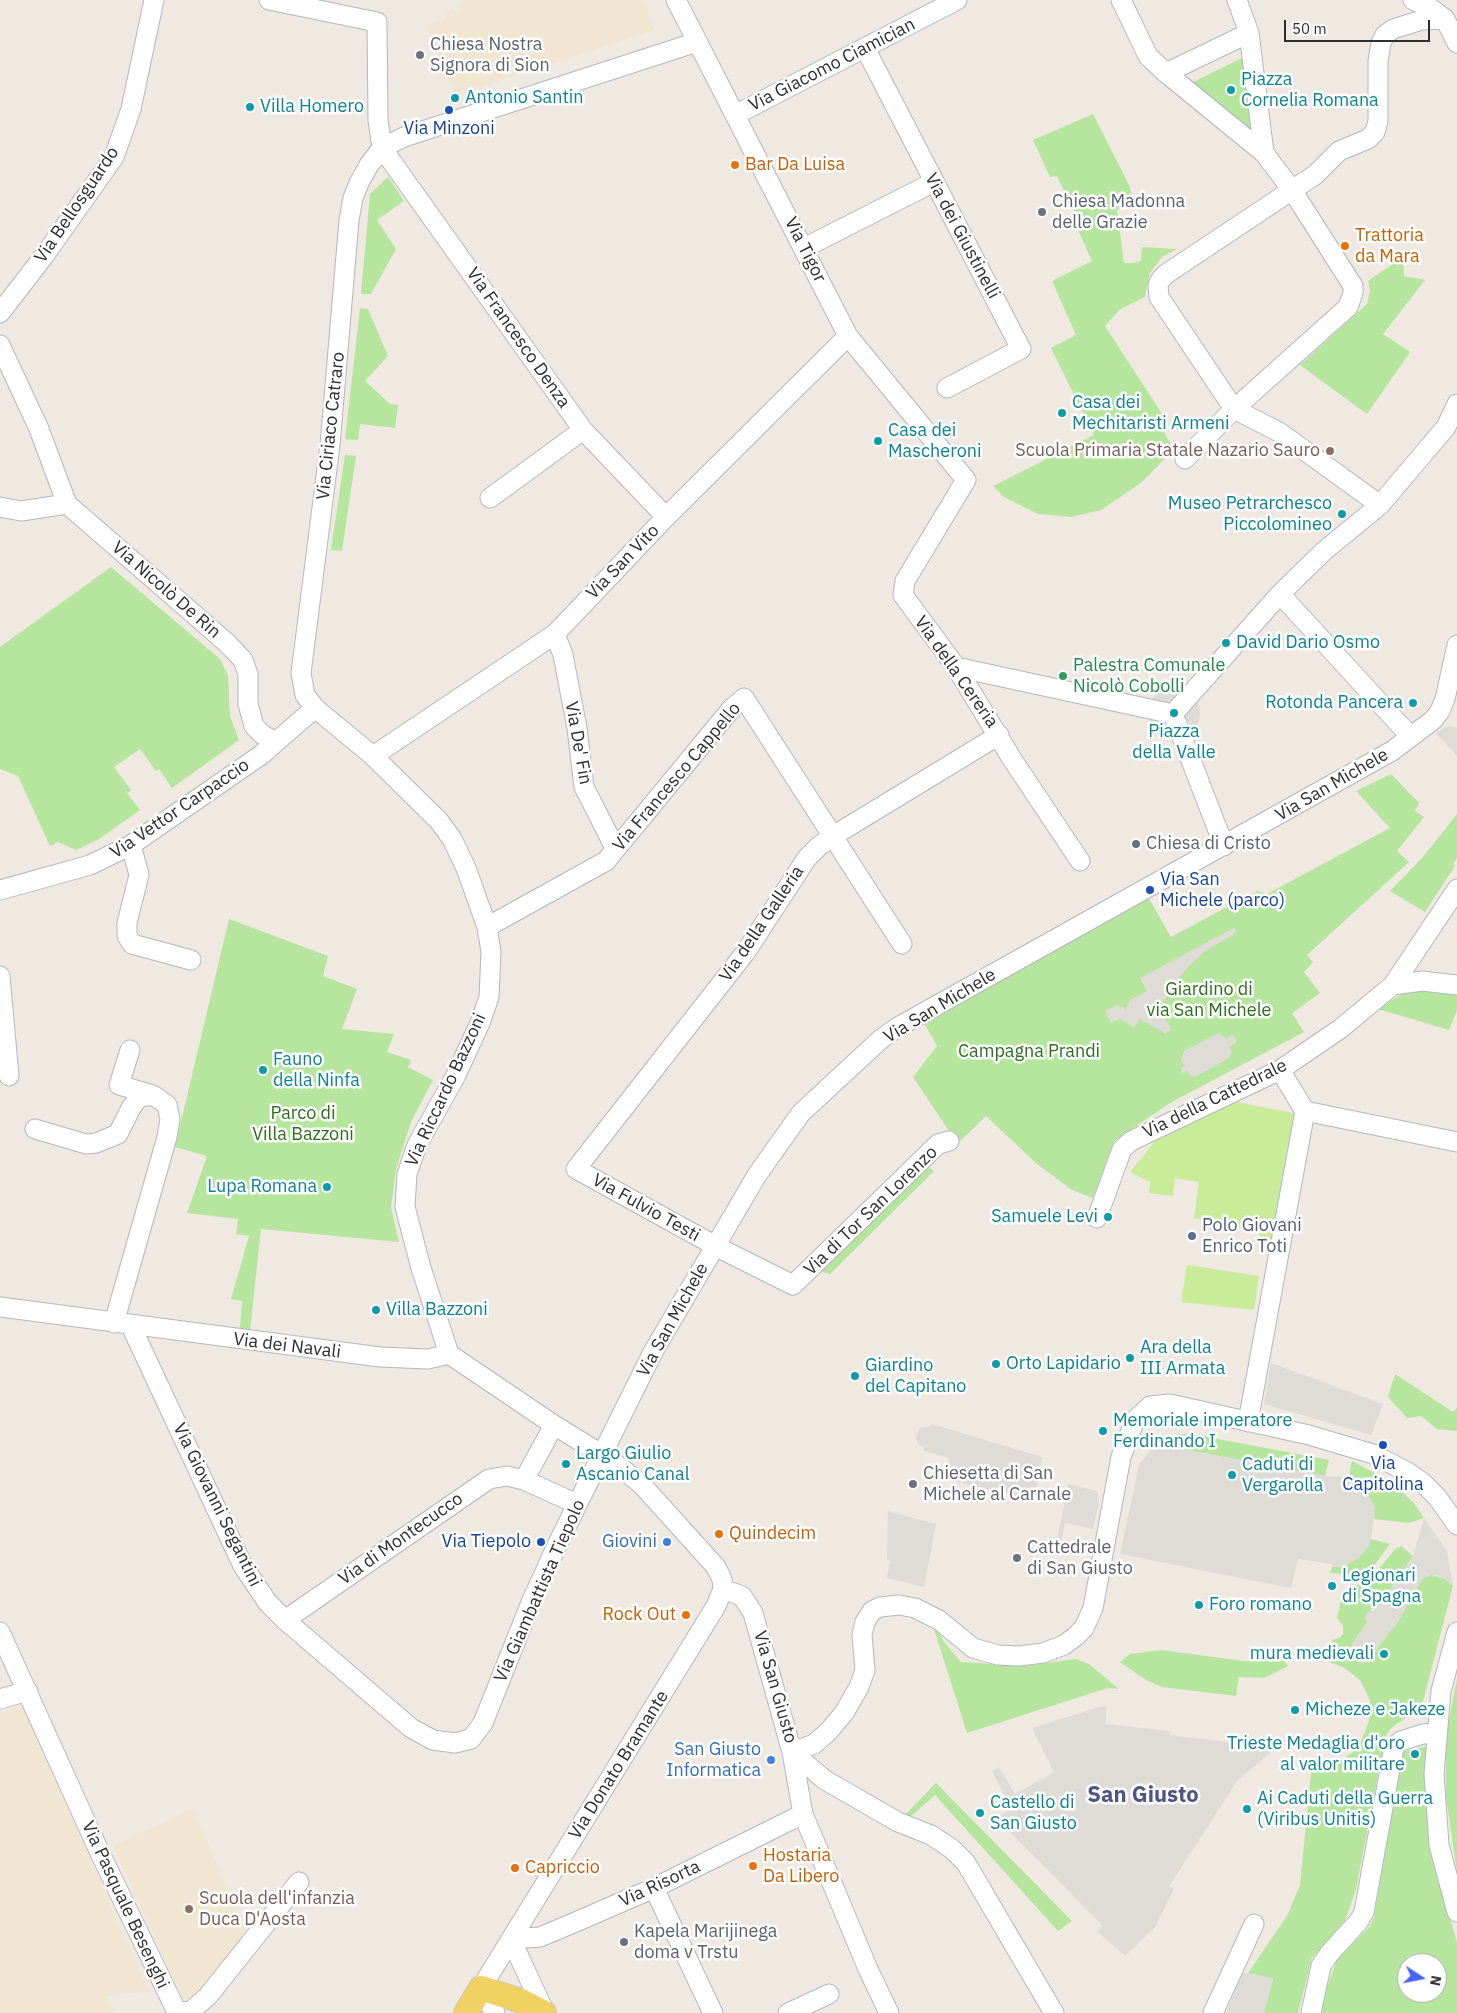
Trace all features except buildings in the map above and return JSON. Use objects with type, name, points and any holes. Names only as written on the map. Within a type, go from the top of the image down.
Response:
[{"type":"main road","points":[[466,2013],[481,1988],[543,2012]]},
{"type":"street","name":"Via Bellosguardo","points":[[0,313],[44,256],[114,157],[130,114],[154,0]]},
{"type":"street","points":[[269,0],[376,22],[378,120],[382,148],[404,137],[697,42]]},
{"type":"street","name":"Via Tigor","points":[[676,0],[848,336],[966,480]]},
{"type":"street","name":"Via Giacomo Ciamician","points":[[734,116],[957,0]]},
{"type":"street","points":[[1121,0],[1148,56],[1166,74],[1264,153],[1292,190],[1349,276],[1354,293],[1348,307],[1234,409],[1184,459]]},
{"type":"street","points":[[1237,0],[1249,33],[1264,153]]},
{"type":"street","points":[[1413,0],[1429,7],[1444,19],[1457,43]]},
{"type":"street","points":[[1380,505],[1278,432],[1234,409],[1159,297],[1158,285],[1166,274],[1315,175],[1339,151],[1368,139],[1375,132],[1378,121],[1378,61],[1381,43],[1385,35],[1393,29],[1422,20],[1444,19]]},
{"type":"street","points":[[1166,74],[1249,33]]},
{"type":"street","name":"Via dei Giustinelli","points":[[865,48],[1021,349],[946,388]]},
{"type":"street","name":"Via Francesco Denza","points":[[382,148],[583,430],[666,517]]},
{"type":"street","name":"Via Ciriaco Catraro","points":[[315,708],[306,695],[301,674],[330,445],[349,220],[353,198],[360,182],[369,165],[382,148]]},
{"type":"street","points":[[804,248],[934,182]]},
{"type":"street","name":"Via San Vito","points":[[373,756],[555,634],[666,517],[848,336]]},
{"type":"street","points":[[0,345],[39,429],[67,504],[21,511],[0,507]]},
{"type":"street","points":[[1173,714],[1280,594],[1324,551],[1380,505],[1451,429],[1457,404]]},
{"type":"street","points":[[490,498],[583,430]]},
{"type":"street","name":"Via della Cereria","points":[[966,480],[905,581],[902,591],[903,595],[956,667],[1012,759],[1080,861]]},
{"type":"street","name":"Via Nicolò De Rin","points":[[67,504],[243,660],[248,674],[248,704],[254,726],[263,735],[276,742]]},
{"type":"street","points":[[1280,594],[1411,737]]},
{"type":"street","name":"Via De' Fin","points":[[555,634],[562,655],[577,728],[584,787],[615,848]]},
{"type":"street","name":"Via San Michele","points":[[602,1455],[653,1352],[757,1175],[801,1113],[881,1039],[898,1027],[1128,897],[1224,846],[1375,761],[1411,737],[1433,720],[1440,711],[1445,699],[1457,645]]},
{"type":"street","points":[[956,667],[1173,714]]},
{"type":"street","name":"Via Francesco Cappello","points":[[487,927],[606,861],[732,708],[744,698],[902,944]]},
{"type":"street","name":"Via Vettor Carpaccio","points":[[0,890],[90,865],[131,845],[261,755],[315,708]]},
{"type":"street","name":"Via Riccardo Bazzoni","points":[[315,708],[373,756],[424,805],[452,840],[466,868],[487,927],[491,952],[489,998],[480,1023],[455,1077],[417,1145],[407,1174],[404,1207],[448,1354]]},
{"type":"street","points":[[1173,714],[1224,846]]},
{"type":"street","name":"Via della Galleria","points":[[576,1169],[745,953],[806,858],[818,846],[833,836],[999,735]]},
{"type":"street","points":[[131,845],[139,875],[127,924],[127,936],[132,944],[191,960]]},
{"type":"street","name":"Via della Cattedrale","points":[[1097,1218],[1122,1149],[1130,1140],[1280,1070],[1340,1029],[1393,985],[1457,889]]},
{"type":"street","points":[[0,976],[9,1076]]},
{"type":"street","points":[[1393,985],[1422,981],[1457,985]]},
{"type":"street","points":[[123,1324],[169,1128],[170,1113],[167,1105],[153,1095],[119,1084],[130,1050]]},
{"type":"street","points":[[1280,1070],[1305,1111],[1248,1422],[1352,1447],[1392,1462],[1409,1473],[1438,1497],[1457,1525]]},
{"type":"street","points":[[35,1129],[86,1144],[110,1139],[118,1134],[122,1128],[135,1101],[144,1096],[153,1095]]},
{"type":"street","points":[[1305,1111],[1457,1142]]},
{"type":"street","name":"Via di Tor San Lorenzo","points":[[715,1246],[793,1285],[938,1144],[949,1141]]},
{"type":"street","name":"Via Fulvio Testi","points":[[576,1169],[715,1246]]},
{"type":"street","name":"Via dei Navali","points":[[0,1307],[380,1357],[428,1360],[448,1354]]},
{"type":"street","name":"Via Giovanni Segantini","points":[[123,1324],[253,1585],[285,1620],[411,1728],[433,1740],[455,1743],[470,1739],[481,1728]]},
{"type":"street","points":[[448,1354],[602,1455],[642,1485],[716,1567],[722,1579],[723,1589]]},
{"type":"street","name":"Via San Giusto","points":[[723,1589],[742,1596],[754,1613],[792,1752],[814,1744],[828,1732],[855,1695],[865,1670],[863,1628],[869,1615],[875,1609],[889,1605],[916,1608],[939,1620],[973,1648],[991,1654],[1019,1656],[1050,1651],[1076,1636],[1090,1618],[1121,1457],[1135,1420],[1146,1408],[1156,1404],[1170,1404],[1248,1422]]},
{"type":"street","points":[[554,1425],[524,1480],[577,1504]]},
{"type":"street","name":"Via Giambattista Tiepolo","points":[[481,1728],[532,1600],[602,1455]]},
{"type":"street","name":"Via di Montecucco","points":[[285,1620],[489,1479],[506,1476],[524,1480]]},
{"type":"street","name":"Via Donato Bramante","points":[[481,1988],[712,1612],[723,1589]]},
{"type":"street","name":"Via Pasquale Besenghi","points":[[0,1632],[99,1851],[176,2010],[191,2011],[208,1996],[299,1882]]},
{"type":"street","points":[[1457,1632],[1441,1692],[1434,1774],[1439,1845],[1457,1912]]},
{"type":"street","points":[[0,1699],[28,1691]]},
{"type":"street","points":[[1311,2013],[1322,1966],[1364,1912],[1394,1747],[1401,1740],[1423,1734],[1436,1733]]},
{"type":"street","points":[[792,1752],[803,1814],[868,1969],[889,2013]]},
{"type":"street","points":[[792,1752],[824,1780],[898,1822],[931,1835],[952,1849],[966,1863],[1054,2013]]},
{"type":"street","name":"Via Risorta","points":[[511,1939],[540,1937],[654,1888],[803,1814]]},
{"type":"street","points":[[654,1888],[713,2013]]},
{"type":"street","points":[[1213,2013],[1254,1924]]},
{"type":"street","points":[[511,1939],[543,2012]]},
{"type":"street","points":[[481,1988],[495,2013]]},
{"type":"street","points":[[788,2013],[829,1994]]},
{"type":"shaded area","points":[[463,0],[644,0],[654,30],[455,95],[426,25],[445,19],[450,8],[458,12]]},
{"type":"shaded area","name":"Piazza della Valle","points":[[1169,687],[1179,687],[1189,691],[1196,698],[1200,713],[1196,728],[1189,735],[1179,739],[1169,739],[1159,735],[1152,728],[1148,718],[1148,708],[1152,698],[1159,691]]},
{"type":"shaded area","points":[[1448,726],[1457,728],[1457,756],[1436,733]]},
{"type":"shaded area","points":[[1234,928],[1237,932],[1204,952],[1174,984],[1159,1010],[1172,1030],[1165,1033],[1140,1019],[1134,1027],[1120,1019],[1111,1023],[1105,1011],[1117,1005],[1126,1009],[1130,1000],[1147,991],[1140,978]]},
{"type":"shaded area","points":[[1219,1033],[1226,1039],[1233,1035],[1237,1042],[1229,1047],[1232,1052],[1229,1058],[1195,1077],[1187,1071],[1183,1073],[1180,1068],[1184,1066],[1181,1060],[1184,1051]]},
{"type":"shaded area","points":[[1271,1363],[1383,1404],[1371,1435],[1264,1404]]},
{"type":"shaded area","points":[[932,1424],[1042,1457],[1035,1500],[943,1479],[949,1458],[924,1451],[924,1447],[919,1445],[916,1439],[918,1430],[922,1427],[930,1427]]},
{"type":"shaded area","points":[[1155,1444],[1325,1476],[1349,1477],[1361,1485],[1375,1506],[1371,1539],[1368,1547],[1358,1558],[1344,1566],[1332,1567],[1332,1564],[1298,1559],[1291,1588],[1120,1554],[1139,1465]]},
{"type":"shaded area","points":[[1068,1484],[1097,1491],[1099,1502],[1093,1529],[1065,1523],[1060,1548],[1056,1547]]},
{"type":"shaded area","points":[[888,1511],[936,1524],[924,1587],[887,1578],[890,1561],[887,1560]]},
{"type":"shaded area","points":[[1424,1518],[1447,1551],[1453,1586],[1439,1575],[1431,1575],[1422,1579],[1396,1625],[1376,1651],[1362,1664],[1349,1650],[1367,1622],[1365,1618],[1367,1612],[1377,1609],[1413,1556]]},
{"type":"shaded area","points":[[1106,1705],[1106,1724],[1170,1731],[1170,1735],[1276,1748],[1238,1780],[1169,1886],[1174,1889],[1155,1927],[1125,1956],[1097,1931],[1103,1926],[993,1815],[996,1812],[1001,1816],[1012,1806],[992,1771],[999,1767],[1015,1794],[1054,1772],[1032,1728]]},
{"type":"shaded area","points":[[22,1707],[149,1992],[115,1994],[105,1997],[116,2013],[0,2013],[0,1713]]},
{"type":"shaded area","name":"Scuola dell'infanzia Duca D'Aosta","points":[[193,1809],[248,1936],[202,1990],[184,2001],[113,1846]]},
{"type":"shaded area","points":[[1248,1973],[1273,1978],[1264,2013],[1226,2013],[1242,1974]]},
{"type":"green space","points":[[1244,57],[1255,137],[1193,82]]},
{"type":"green space","points":[[1093,114],[1129,185],[1133,201],[1117,210],[1124,263],[1141,261],[1142,247],[1177,249],[1162,257],[1150,273],[1145,297],[1119,310],[1105,326],[1164,417],[1157,421],[1174,449],[1142,482],[1101,510],[1071,517],[1038,514],[1004,497],[993,486],[1094,435],[1051,348],[1076,335],[1052,281],[1092,261],[1073,219],[1077,217],[1057,176],[1050,177],[1033,140]]},
{"type":"green space","points":[[388,177],[404,201],[377,220],[396,249],[371,294],[361,294],[370,194]]},
{"type":"green space","points":[[1403,260],[1404,276],[1425,280],[1383,334],[1410,352],[1367,414],[1300,365],[1367,304],[1370,290],[1368,281],[1397,261]]},
{"type":"green space","points":[[360,308],[368,309],[388,356],[365,381],[390,404],[398,405],[395,428],[360,424],[358,440],[345,439]]},
{"type":"green space","points":[[345,455],[356,456],[342,551],[331,550]]},
{"type":"green space","points":[[111,567],[220,659],[228,676],[230,716],[239,740],[172,788],[159,769],[156,771],[140,749],[114,767],[131,790],[127,793],[140,810],[99,839],[76,850],[58,842],[50,846],[18,776],[0,769],[0,647]]},
{"type":"green space","points":[[1391,774],[1419,803],[1415,811],[1424,817],[1397,851],[1409,862],[1307,955],[1313,962],[1304,972],[1320,993],[1292,1013],[1304,1032],[1170,1103],[1114,1141],[1093,1198],[1072,1190],[1037,1164],[986,1116],[959,1142],[949,1131],[913,1077],[937,1046],[924,1023],[1148,897],[1171,937],[1257,891],[1267,894],[1390,828],[1356,791]]},
{"type":"green space","points":[[1457,814],[1457,858],[1453,864],[1455,866],[1425,912],[1390,891],[1423,857]]},
{"type":"green space","name":"Parco di Villa Bazzoni","points":[[229,919],[328,956],[323,976],[357,989],[342,1029],[394,1034],[387,1052],[411,1060],[408,1067],[433,1080],[411,1122],[396,1169],[391,1207],[399,1242],[261,1229],[250,1331],[240,1329],[242,1301],[231,1299],[249,1236],[236,1234],[238,1219],[187,1213],[207,1156],[175,1147]]},
{"type":"green space","points":[[1439,989],[1457,993],[1457,1010],[1449,1030],[1378,1009],[1405,992]]},
{"type":"green space","points":[[1237,1102],[1297,1114],[1272,1242],[1259,1239],[1260,1231],[1194,1218],[1199,1182],[1175,1178],[1173,1196],[1149,1193],[1150,1182],[1130,1172],[1155,1141],[1169,1132]]},
{"type":"green space","points":[[924,1164],[934,1171],[830,1274],[818,1271]]},
{"type":"green space","points":[[1187,1265],[1259,1276],[1254,1310],[1181,1302]]},
{"type":"green space","points":[[1395,1374],[1453,1412],[1457,1408],[1457,1431],[1437,1429],[1421,1416],[1407,1418],[1388,1397]]},
{"type":"green space","points":[[1192,1434],[1329,1460],[1325,1476],[1155,1444],[1166,1437]]},
{"type":"green space","points":[[1352,1461],[1391,1482],[1414,1503],[1424,1518],[1409,1523],[1374,1519],[1374,1506],[1361,1485],[1349,1477]]},
{"type":"green space","points":[[1371,1539],[1390,1544],[1371,1570],[1355,1575],[1330,1573],[1332,1567],[1344,1566],[1358,1558],[1368,1547]]},
{"type":"green space","points":[[1401,1546],[1413,1556],[1377,1609],[1371,1609],[1367,1622],[1349,1649],[1362,1663],[1376,1651],[1396,1625],[1422,1579],[1431,1575],[1446,1579],[1453,1586],[1423,1701],[1419,1708],[1390,1729],[1385,1738],[1356,1889],[1345,1921],[1312,1958],[1298,2013],[1264,2013],[1273,1979],[1248,1973],[1287,1916],[1300,1885],[1311,1773],[1325,1770],[1352,1753],[1361,1741],[1369,1721],[1370,1700],[1360,1680],[1343,1667],[1329,1662],[1332,1640],[1339,1638],[1343,1634],[1343,1625],[1337,1618],[1342,1596],[1345,1598],[1352,1587],[1369,1581],[1395,1549]]},
{"type":"green space","points":[[933,1626],[961,1662],[1025,1666],[1076,1659],[1089,1664],[1119,1689],[1108,1688],[967,1733]]},
{"type":"green space","points":[[1161,1650],[1243,1661],[1284,1661],[1288,1666],[1264,1678],[1239,1677],[1236,1696],[1162,1687],[1146,1680],[1120,1662],[1130,1654]]},
{"type":"green space","points":[[1457,1679],[1457,1872],[1446,1797],[1446,1735]]},
{"type":"green space","points":[[1427,1746],[1428,1824],[1435,1869],[1457,1942],[1457,2013],[1322,2013],[1325,1992],[1337,1960],[1370,1926],[1374,1918],[1402,1752]]},
{"type":"green space","points":[[936,1783],[1072,1921],[1058,1931],[935,1795],[910,1817],[905,1815]]},
{"type":"place","name":"Chiesa Nostra Signora di Sion","points":[[420,55]]},
{"type":"place","name":"Piazza Cornelia Romana","points":[[1231,90]]},
{"type":"place","name":"Antonio Santin","points":[[455,98]]},
{"type":"place","name":"Villa Homero","points":[[250,107]]},
{"type":"place","name":"Via Minzoni","points":[[449,110]]},
{"type":"place","name":"Bar Da Luisa","points":[[735,165]]},
{"type":"place","name":"Chiesa Madonna delle Grazie","points":[[1042,212]]},
{"type":"place","name":"Trattoria da Mara","points":[[1345,246]]},
{"type":"place","name":"Casa dei Mechitaristi Armeni","points":[[1062,413]]},
{"type":"place","name":"Casa dei Mascheroni","points":[[878,441]]},
{"type":"place","name":"Scuola Primaria Statale Nazario Sauro","points":[[1330,451]]},
{"type":"place","name":"Museo Petrarchesco Piccolomineo","points":[[1342,514]]},
{"type":"place","name":"David Dario Osmo","points":[[1226,643]]},
{"type":"place","name":"Palestra Comunale Nicolò Cobolli","points":[[1063,676]]},
{"type":"place","name":"Rotonda Pancera","points":[[1413,703]]},
{"type":"place","name":"Piazza della Valle","points":[[1174,713]]},
{"type":"place","name":"Chiesa di Cristo","points":[[1136,844]]},
{"type":"place","name":"Via San Michele (parco)","points":[[1150,890]]},
{"type":"place","name":"Fauno della Ninfa","points":[[263,1070]]},
{"type":"place","name":"Lupa Romana","points":[[327,1187]]},
{"type":"place","name":"Samuele Levi","points":[[1108,1217]]},
{"type":"place","name":"Polo Giovani Enrico Toti","points":[[1192,1236]]},
{"type":"place","name":"Villa Bazzoni","points":[[376,1310]]},
{"type":"place","name":"Ara della III Armata","points":[[1130,1358]]},
{"type":"place","name":"Orto Lapidario","points":[[996,1364]]},
{"type":"place","name":"Giardino del Capitano","points":[[855,1376]]},
{"type":"place","name":"Memoriale imperatore Ferdinando I","points":[[1103,1431]]},
{"type":"place","name":"Via Capitolina","points":[[1383,1445]]},
{"type":"place","name":"Largo Giulio Ascanio Canal","points":[[566,1464]]},
{"type":"place","name":"Caduti di Vergarolla","points":[[1232,1475]]},
{"type":"place","name":"Chiesetta di San Michele al Carnale","points":[[913,1484]]},
{"type":"place","name":"Quindecim","points":[[719,1534]]},
{"type":"place","name":"Via Tiepolo","points":[[541,1542]]},
{"type":"place","name":"Giovini","points":[[667,1542]]},
{"type":"place","name":"Cattedrale di San Giusto","points":[[1017,1558]]},
{"type":"place","name":"Legionari di Spagna","points":[[1332,1586]]},
{"type":"place","name":"Foro romano","points":[[1199,1605]]},
{"type":"place","name":"Rock Out","points":[[686,1615]]},
{"type":"place","name":"mura medievali","points":[[1384,1654]]},
{"type":"place","name":"Micheze e Jakeze","points":[[1295,1710]]},
{"type":"place","name":"Trieste Medaglia d'oro al valor militare","points":[[1415,1754]]},
{"type":"place","name":"San Giusto Informatica","points":[[771,1760]]},
{"type":"place","name":"Ai Caduti della Guerra (Viribus Unitis)","points":[[1247,1809]]},
{"type":"place","name":"Castello di San Giusto","points":[[980,1813]]},
{"type":"place","name":"Hostaria Da Libero","points":[[753,1866]]},
{"type":"place","name":"Capriccio","points":[[515,1868]]},
{"type":"place","name":"Scuola dell'infanzia Duca D'Aosta","points":[[189,1909]]},
{"type":"place","name":"Kapela Marijinega doma v Trstu","points":[[624,1942]]},
{"type":"district","name":"San Giusto","points":[[1143,1796]]},
{"type":"park label","name":"Giardino di via San Michele","points":[[1209,1000]]},
{"type":"park label","name":"Campagna Prandi","points":[[1029,1052]]}]
